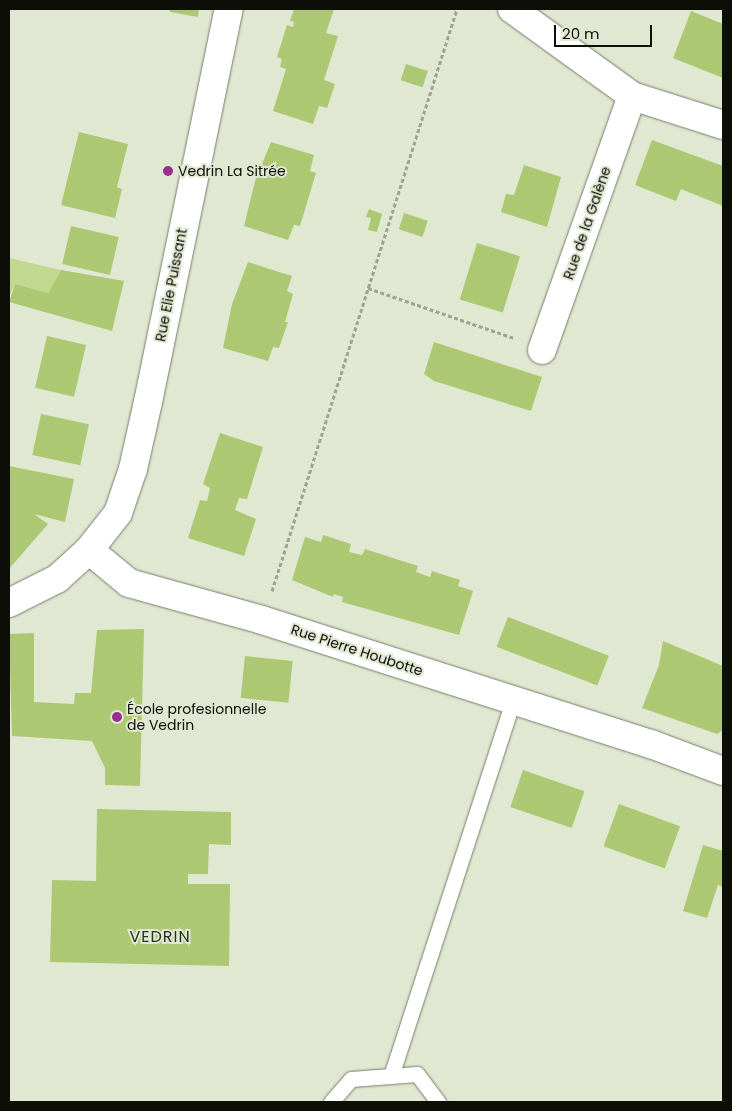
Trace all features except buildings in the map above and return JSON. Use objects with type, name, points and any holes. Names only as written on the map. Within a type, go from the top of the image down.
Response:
[{"type":"street","name":"Rue Elie Puissant","points":[[89,550],[118,513],[133,469],[229,9]]},
{"type":"street","points":[[512,9],[632,96],[723,125]]},
{"type":"street","name":"Rue de la Galène","points":[[542,350],[632,96]]},
{"type":"street","points":[[9,602],[57,579],[89,550]]},
{"type":"street","name":"Rue Pierre Houbotte","points":[[89,550],[129,583],[262,620],[651,744],[723,771]]},
{"type":"lane","points":[[391,1076],[513,700]]},
{"type":"lane","points":[[331,1102],[351,1079],[417,1074],[438,1102]]},
{"type":"path","points":[[262,620],[457,9]]},
{"type":"path","points":[[368,288],[542,350]]},
{"type":"green space","points":[[9,258],[61,270],[48,293],[15,284],[9,296]]},
{"type":"place","name":"Vedrin La Sitrée","points":[[168,171]]},
{"type":"place","name":"École profesionnelle de Vedrin","points":[[117,717]]},
{"type":"district","name":"VEDRIN","points":[[160,937]]}]
